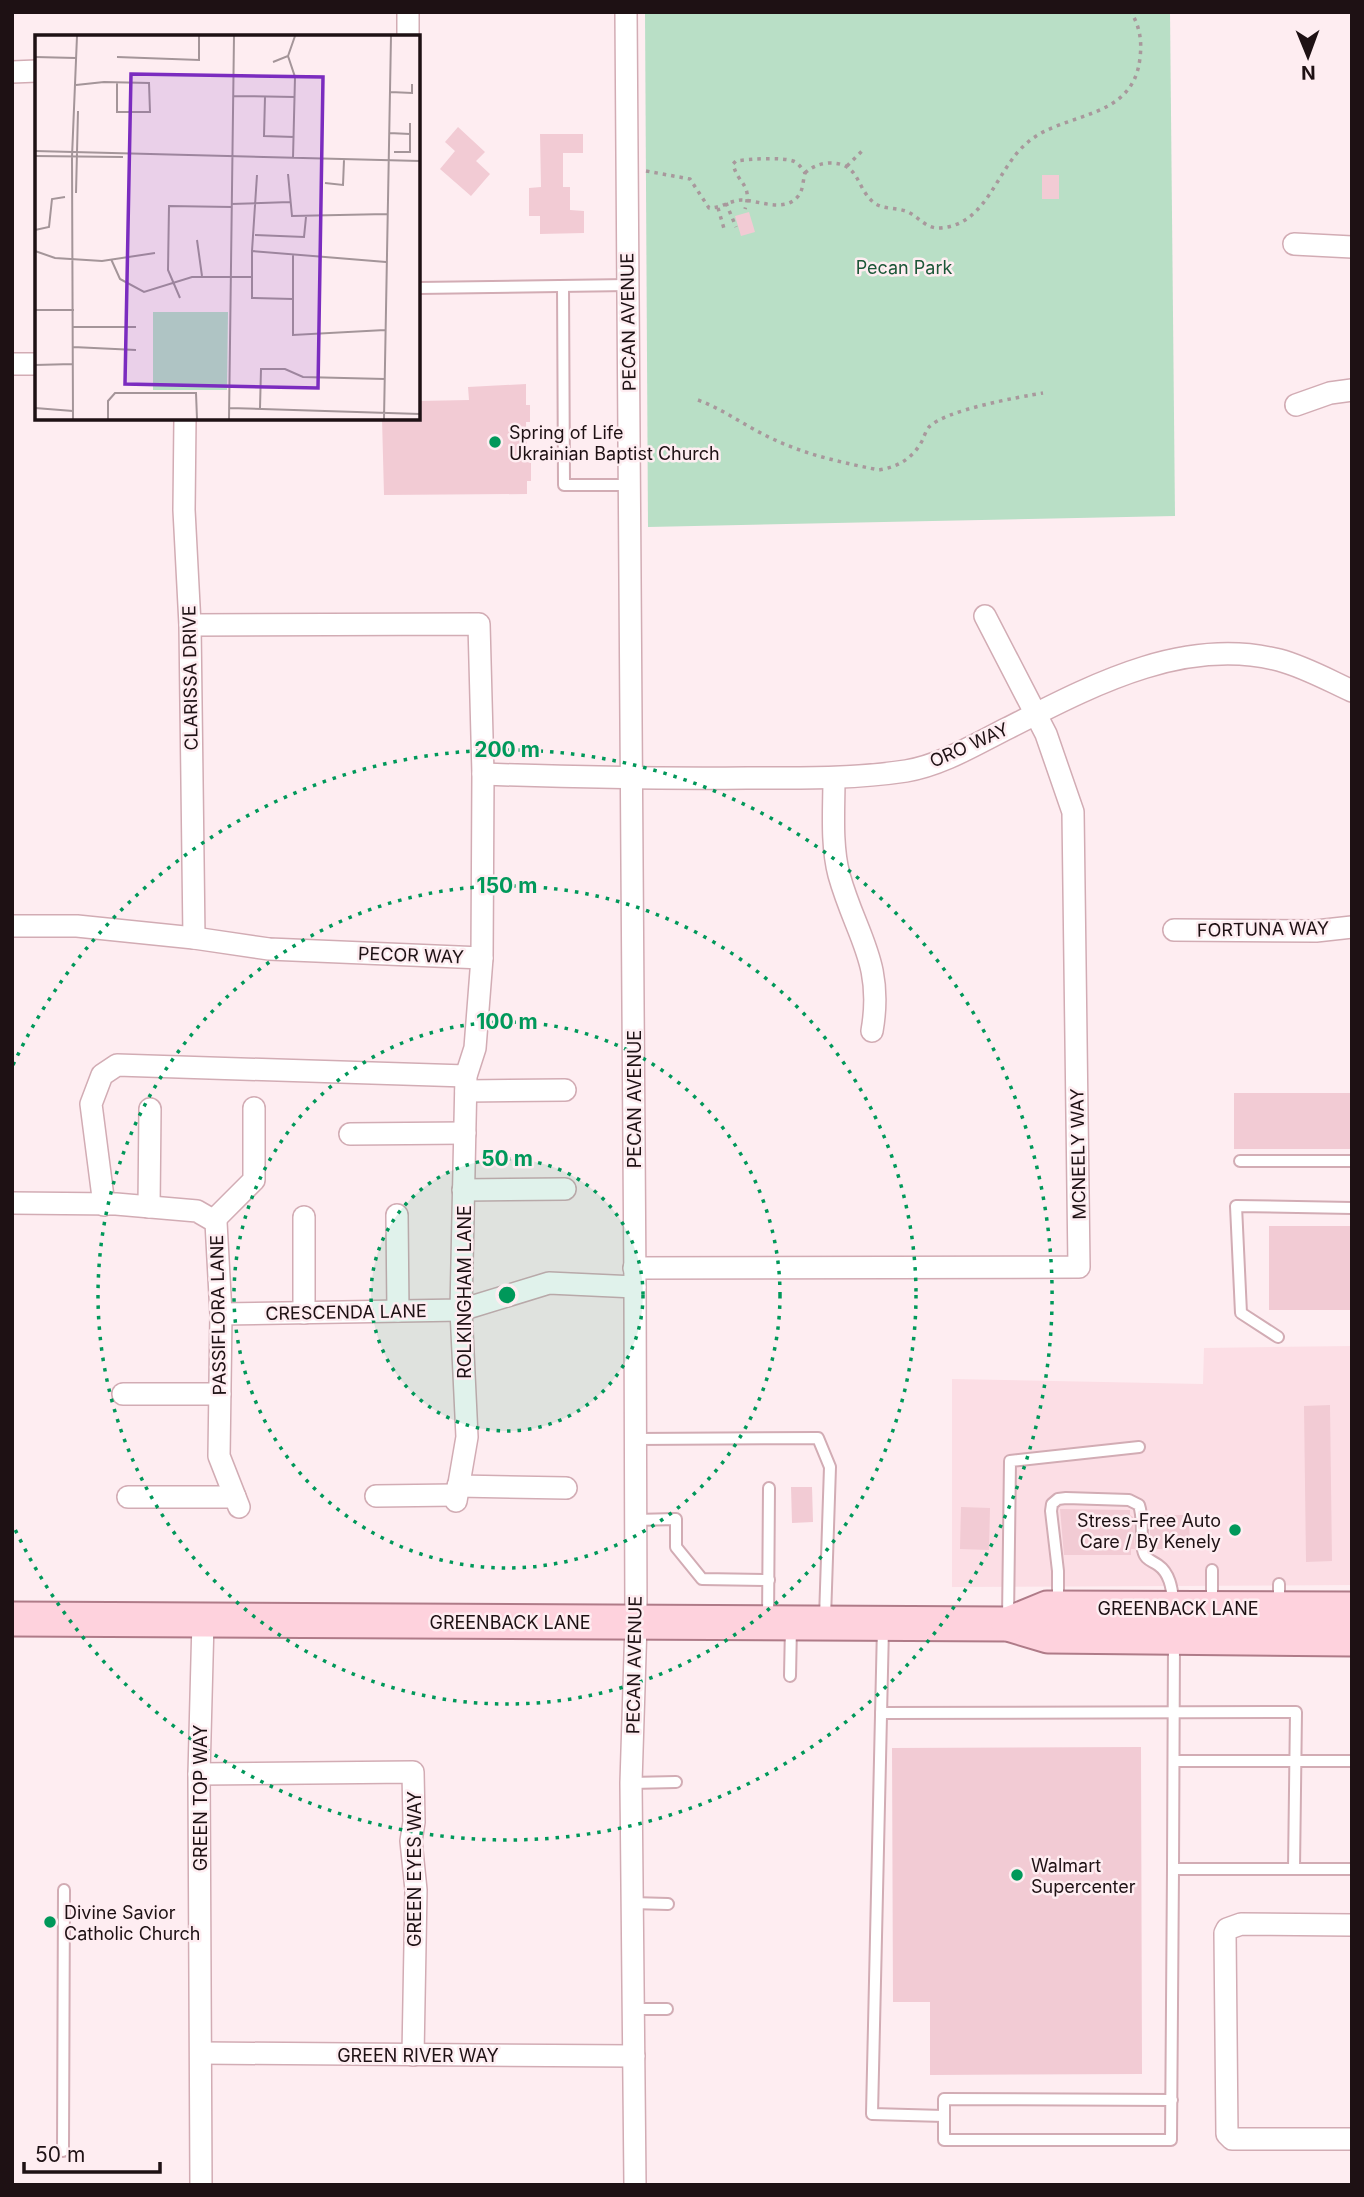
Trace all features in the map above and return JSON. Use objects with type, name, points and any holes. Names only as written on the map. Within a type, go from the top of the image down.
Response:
[{"type":"main road","name":"GREENBACK LANE","points":[[1221,1608],[1279,1596],[1352,1609]]},
{"type":"main road","name":"GREENBACK LANE","points":[[12,1619],[1008,1624],[1048,1608],[1058,1622],[1100,1636],[1112,1623],[1154,1621],[1352,1639]]},
{"type":"main road","points":[[1174,1622],[1186,1626],[1215,1620],[1221,1608]]},
{"type":"main road","name":"GREENBACK LANE","points":[[1058,1622],[1174,1622]]},
{"type":"street","points":[[408,12],[408,35]]},
{"type":"street","name":"PECAN AVENUE","points":[[626,12],[635,1278],[636,1623],[631,1783],[635,2185]]},
{"type":"street","points":[[12,72],[35,72]]},
{"type":"street","points":[[1294,244],[1352,247]]},
{"type":"street","points":[[12,364],[35,364]]},
{"type":"street","points":[[1296,405],[1331,393],[1352,390]]},
{"type":"street","name":"CLARISSA DRIVE","points":[[185,420],[184,510],[190,625],[194,938]]},
{"type":"street","name":"MCNEELY WAY","points":[[635,1278],[1079,1267],[1075,825],[1070,799],[1046,734],[985,616]]},
{"type":"street","name":"PECOR WAY","points":[[12,926],[77,926],[269,949],[482,958],[479,624],[190,625]]},
{"type":"street","name":"ORO WAY","points":[[482,774],[632,779],[834,778],[908,771],[936,762],[1124,673],[1205,654],[1243,655],[1278,660],[1316,673],[1352,691]]},
{"type":"street","points":[[834,778],[838,873],[873,970],[875,1012],[872,1031]]},
{"type":"street","name":"FORTUNA WAY","points":[[1174,930],[1316,931],[1352,927]]},
{"type":"street","name":"ROLKINGHAM LANE","points":[[457,1494],[467,1437],[461,1310],[466,1083],[475,1048],[482,958]]},
{"type":"street","points":[[104,1205],[91,1104],[102,1075],[117,1065],[565,1090]]},
{"type":"street","points":[[214,1220],[254,1180],[254,1108]]},
{"type":"street","points":[[149,1207],[150,1109]]},
{"type":"street","points":[[349,1134],[465,1133]]},
{"type":"street","points":[[463,1190],[565,1189]]},
{"type":"street","name":"PASSIFLORA LANE","points":[[12,1203],[76,1203],[197,1211],[214,1220],[218,1230],[219,1456],[237,1502],[128,1497]]},
{"type":"street","points":[[397,1215],[398,1311]]},
{"type":"street","points":[[304,1217],[304,1313]]},
{"type":"street","name":"CRESCENDA LANE","points":[[220,1314],[461,1310],[549,1283],[635,1278]]},
{"type":"street","points":[[123,1394],[220,1394]]},
{"type":"street","points":[[376,1496],[566,1488]]},
{"type":"street","name":"GREEN TOP WAY","points":[[201,2185],[199,1774],[203,1620]]},
{"type":"street","name":"GREEN EYES WAY","points":[[199,1774],[413,1772],[414,1822],[411,1841],[416,1890],[413,2054]]},
{"type":"street","points":[[1352,1925],[1232,1926],[1225,1933],[1225,1972],[1228,2137],[1352,2139]]},
{"type":"street","name":"GREEN RIVER WAY","points":[[201,2053],[634,2056]]},
{"type":"lane","points":[[420,288],[628,285]]},
{"type":"lane","points":[[563,286],[564,485],[629,485]]},
{"type":"lane","points":[[1240,1161],[1352,1161]]},
{"type":"lane","points":[[1278,1337],[1241,1313],[1236,1206],[1352,1208]]},
{"type":"lane","points":[[635,1439],[818,1438],[830,1467],[825,1624]]},
{"type":"lane","points":[[1008,1624],[1010,1461],[1139,1447]]},
{"type":"lane","points":[[769,1488],[769,1580],[790,1676]]},
{"type":"lane","points":[[1058,1622],[1058,1571],[1052,1504],[1058,1499],[1066,1498],[1129,1500],[1139,1505],[1143,1551],[1148,1560],[1159,1565],[1167,1575],[1172,1588],[1174,1622],[1175,1712],[1172,1869],[1172,2100],[1171,2140],[944,2140],[944,2099],[1172,2100]]},
{"type":"lane","points":[[635,1520],[676,1519],[676,1547],[702,1579],[769,1580]]},
{"type":"lane","points":[[1212,1570],[1221,1608]]},
{"type":"lane","points":[[883,1624],[872,2114],[944,2116]]},
{"type":"lane","points":[[881,1713],[1296,1712],[1294,1869]]},
{"type":"lane","points":[[1174,1761],[1352,1761]]},
{"type":"lane","points":[[631,1783],[676,1782]]},
{"type":"lane","points":[[1172,1869],[1352,1869]]},
{"type":"lane","points":[[63,2151],[64,1890]]},
{"type":"lane","points":[[632,1903],[668,1904]]},
{"type":"lane","points":[[633,2009],[667,2009]]},
{"type":"path","points":[[627,168],[690,179],[709,208],[718,208],[737,200],[769,205],[791,201],[800,194],[805,173],[812,167],[832,163],[847,166],[869,197],[880,206],[898,208],[912,214],[926,225],[939,229],[960,223],[986,201],[999,178],[1027,143],[1052,129],[1094,114],[1119,99],[1137,76],[1140,61],[1141,34],[1131,12]]},
{"type":"path","points":[[847,166],[862,151]]},
{"type":"path","points":[[746,209],[748,189],[735,173],[733,164],[736,161],[792,161],[805,173]]},
{"type":"path","points":[[726,204],[736,227]]},
{"type":"path","points":[[718,208],[725,232]]},
{"type":"path","points":[[698,400],[717,407],[777,441],[811,453],[879,470],[890,468],[915,454],[929,427],[944,418],[1000,401],[1043,393]]},
{"type":"shaded area","points":[[1352,1346],[1352,1585],[952,1587],[952,1379],[1203,1384],[1204,1348]]},
{"type":"green space","name":"Pecan Park","points":[[645,12],[1170,12],[1175,516],[648,527]]},
{"type":"building","points":[[458,127],[485,152],[476,161],[490,174],[471,196],[440,169],[455,151],[445,142]]},
{"type":"building","points":[[540,134],[583,134],[583,153],[563,153],[563,187],[570,187],[570,210],[584,211],[584,233],[540,234],[540,216],[529,216],[529,188],[541,187]]},
{"type":"building","points":[[1042,175],[1059,175],[1059,199],[1042,199]]},
{"type":"building","points":[[749,212],[755,232],[741,236],[735,216]]},
{"type":"building","name":"Spring of Life Ukrainian Baptist Church","points":[[526,384],[526,405],[530,405],[530,422],[526,422],[527,462],[531,463],[531,481],[527,481],[527,494],[384,495],[382,420],[420,420],[420,401],[469,400],[468,387]]},
{"type":"building","points":[[1234,1093],[1352,1093],[1352,1149],[1234,1149]]},
{"type":"building","points":[[1269,1226],[1352,1226],[1352,1310],[1269,1310]]},
{"type":"building","points":[[1330,1405],[1332,1561],[1306,1562],[1304,1406]]},
{"type":"building","points":[[791,1487],[812,1487],[813,1522],[792,1523]]},
{"type":"building","points":[[961,1507],[990,1508],[989,1550],[960,1549]]},
{"type":"building","points":[[1060,1509],[1130,1510],[1135,1549],[1131,1549],[1131,1555],[1064,1555]]},
{"type":"building","points":[[1149,1515],[1189,1515],[1190,1549],[1151,1549]]},
{"type":"building","name":"Walmart Supercenter","points":[[1141,1747],[1142,2074],[930,2075],[930,2002],[893,2002],[892,1748]]},
{"type":"place","name":"Spring of Life Ukrainian Baptist Church","points":[[495,442]]},
{"type":"place","name":"Stress-Free Auto Care / By Kenely","points":[[1235,1530]]},
{"type":"place","name":"Walmart Supercenter","points":[[1017,1875]]},
{"type":"place","name":"Divine Savior Catholic Church","points":[[50,1922]]}]
